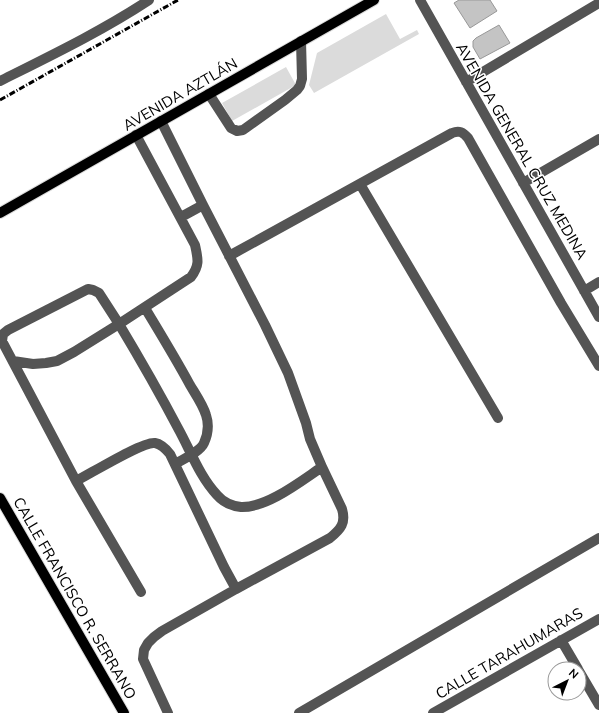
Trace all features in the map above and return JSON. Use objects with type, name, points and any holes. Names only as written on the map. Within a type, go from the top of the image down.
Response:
[{"type":"main road","name":"AVENIDA AZTLÁN","points":[[0,213],[374,0]]},
{"type":"main road","name":"CALLE FRANCISCO R. SERRANO","points":[[0,498],[124,713]]},
{"type":"street","points":[[0,81],[121,18],[149,0]]},
{"type":"street","name":"AVENIDA GENERAL CRUZ MEDINA","points":[[420,0],[599,317]]},
{"type":"street","points":[[466,82],[599,4]]},
{"type":"street","points":[[208,94],[231,128],[237,131],[243,130],[285,100],[300,86],[302,79],[301,41]]},
{"type":"street","points":[[161,121],[288,373],[310,439],[342,509],[343,515],[342,526],[330,538],[162,631],[148,643],[144,650],[143,659],[168,713]]},
{"type":"street","points":[[229,256],[457,131],[468,138],[561,303],[599,366]]},
{"type":"street","points":[[13,361],[33,364],[57,361],[145,308],[192,277],[195,272],[198,265],[196,246],[136,135]]},
{"type":"street","points":[[523,183],[599,139]]},
{"type":"street","points":[[360,184],[498,418]]},
{"type":"street","points":[[181,217],[203,205]]},
{"type":"street","points":[[584,291],[599,282]]},
{"type":"street","points":[[141,592],[76,481],[2,341],[5,332],[88,289],[93,290],[99,293],[119,324],[135,350],[202,473],[224,502],[233,506],[242,507],[252,506],[264,502],[322,467]]},
{"type":"street","points":[[145,308],[182,370],[206,415],[208,424],[208,432],[201,448],[175,464]]},
{"type":"street","points":[[76,481],[136,448],[155,443],[163,447],[170,454],[236,589]]},
{"type":"street","points":[[299,713],[599,538]]},
{"type":"street","name":"CALLE TARAHUMARAS","points":[[433,713],[599,619]]},
{"type":"street","points":[[561,640],[574,661]]},
{"type":"street","points":[[587,684],[599,705]]},
{"type":"shaded area","points":[[386,14],[400,39],[417,30],[419,34],[314,93],[309,85],[317,53]]},
{"type":"shaded area","points":[[286,67],[296,85],[232,121],[222,103]]},
{"type":"building","points":[[459,0],[490,0],[497,11],[470,28],[454,3]]},
{"type":"building","points":[[499,25],[510,43],[480,59],[473,47],[473,41]]},
{"type":"railway","points":[[0,100],[178,0]]}]
